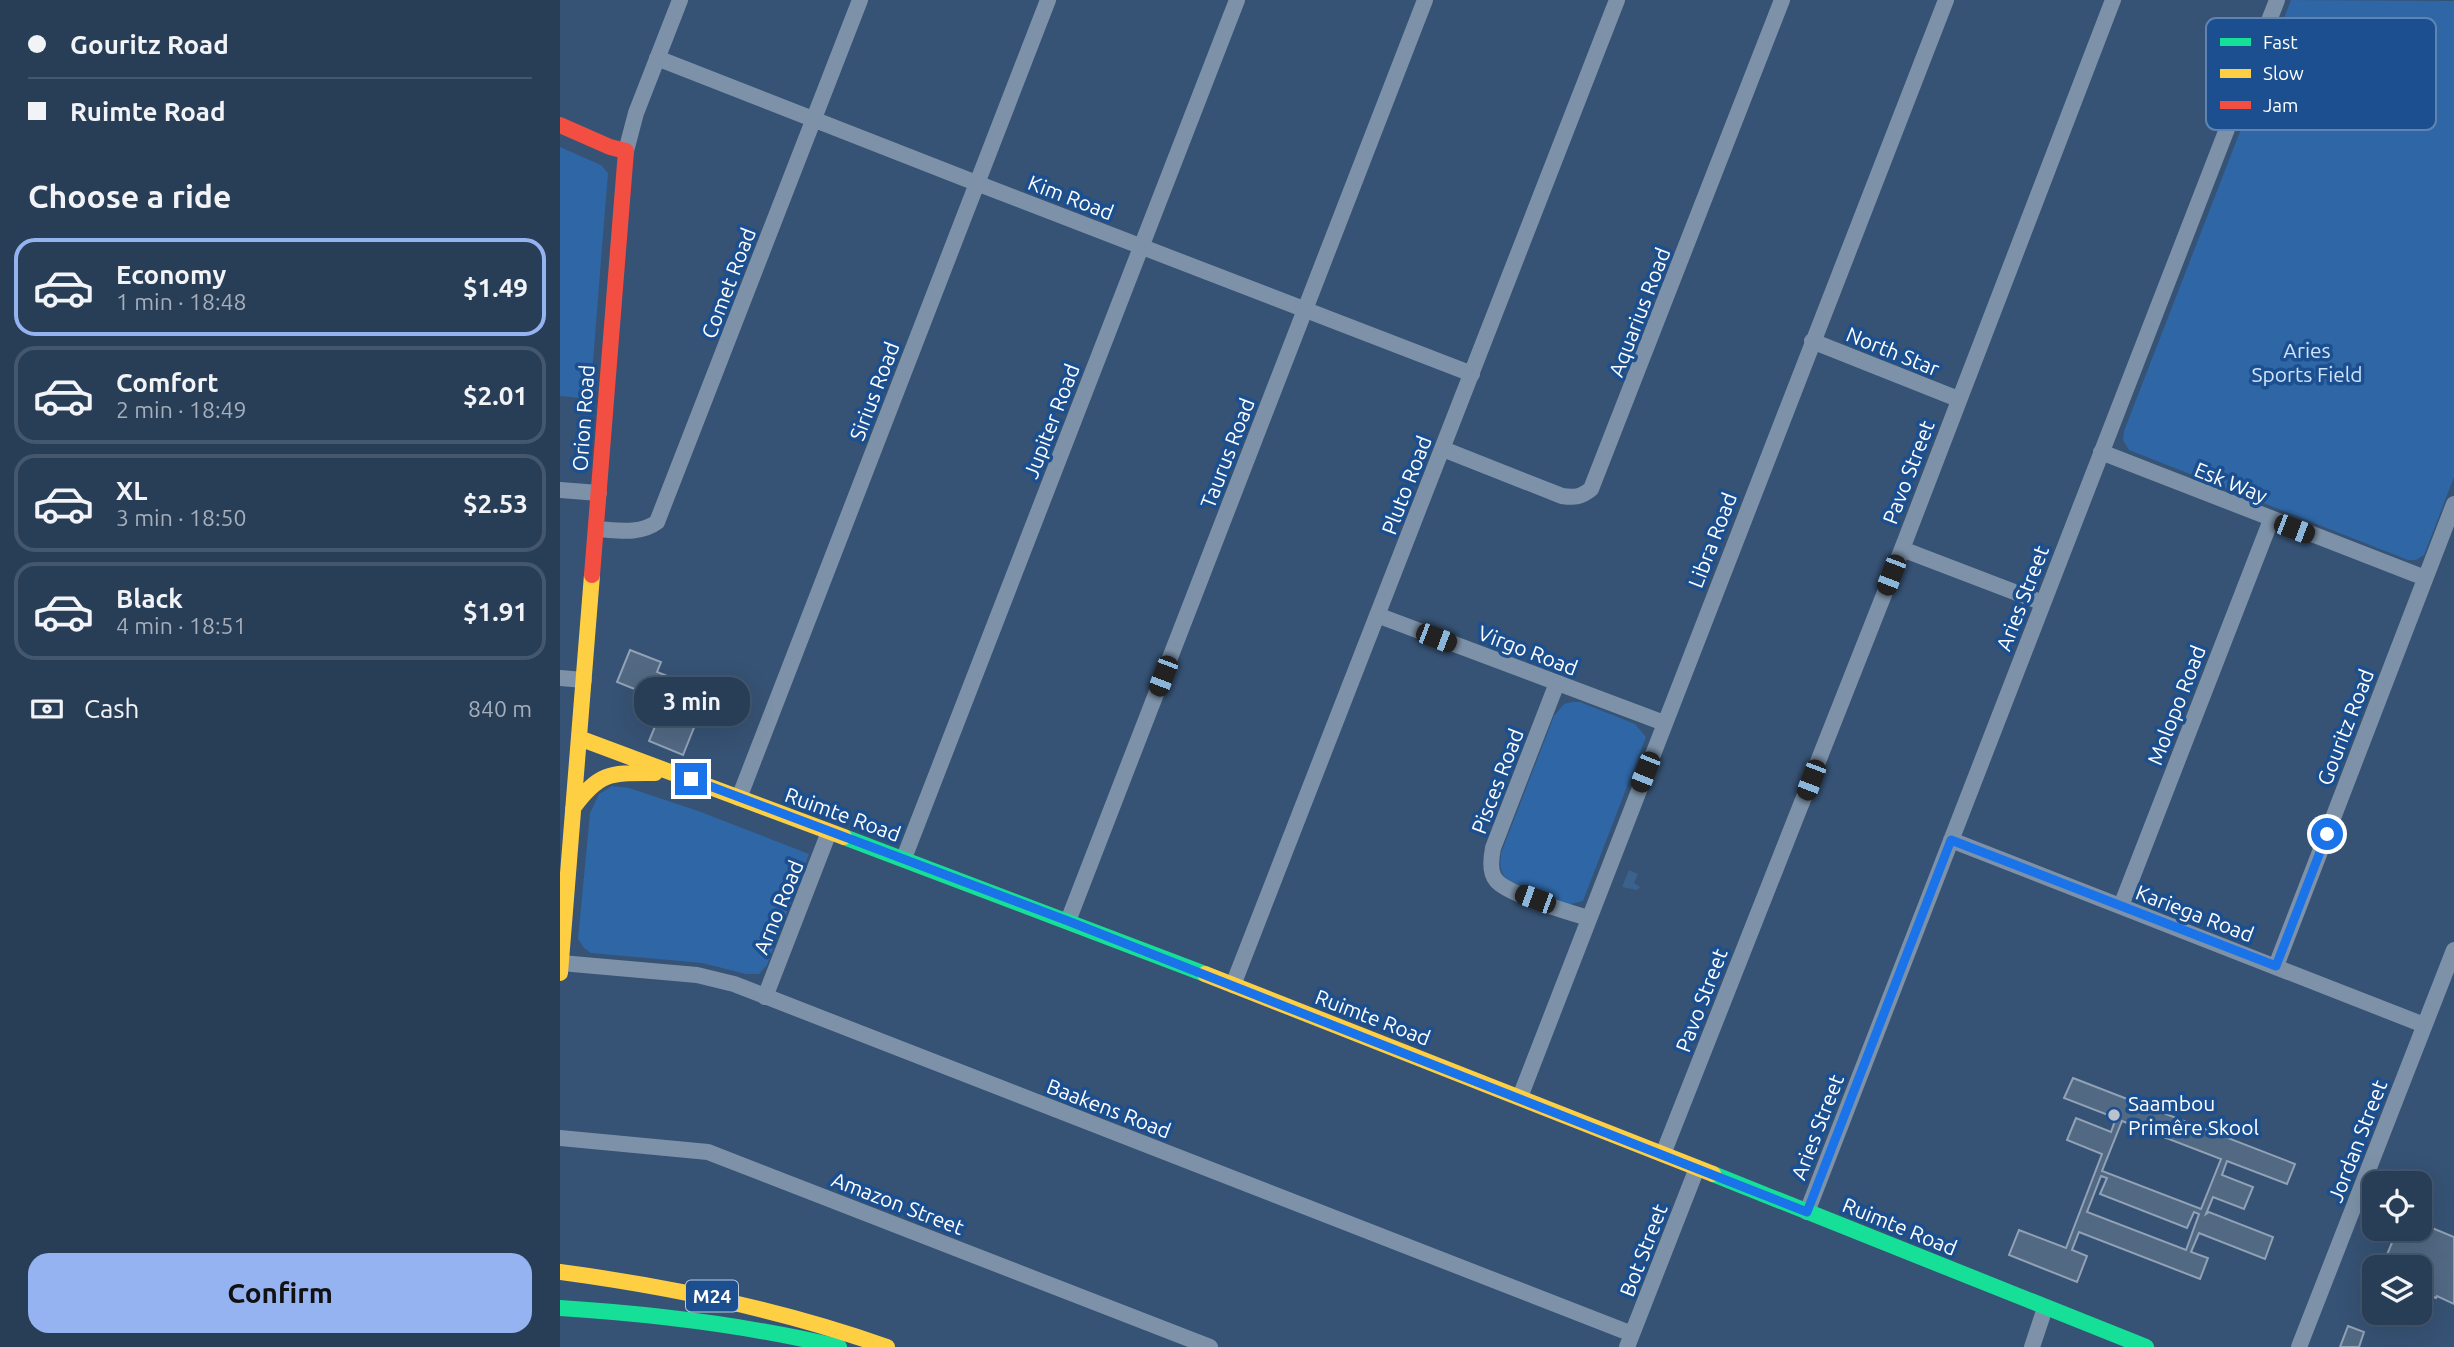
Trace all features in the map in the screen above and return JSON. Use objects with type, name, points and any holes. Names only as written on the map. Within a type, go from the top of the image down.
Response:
[{"type":"street","name":"Orion Road","points":[[560,973],[564,868],[573,808],[626,151],[636,113],[680,0]]},
{"type":"street","name":"Comet Road","points":[[596,529],[639,531],[657,522],[860,0]]},
{"type":"street","name":"Sirius Road","points":[[739,798],[1048,0]]},
{"type":"street","name":"Jupiter Road","points":[[904,858],[1237,0]]},
{"type":"street","name":"Taurus Road","points":[[1068,921],[1425,0]]},
{"type":"street","name":"Pluto Road","points":[[1233,985],[1617,0]]},
{"type":"street","name":"Aquarius Road","points":[[1443,449],[1562,496],[1583,496],[1591,489],[1782,0]]},
{"type":"street","name":"Libra Road","points":[[1520,1097],[1946,0]]},
{"type":"street","name":"Pavo Street","points":[[1663,1154],[1902,549],[2113,0]]},
{"type":"street","name":"Aries Street","points":[[2270,18],[2277,0]]},
{"type":"street","name":"Kim Road","points":[[657,58],[976,184],[1472,374]]},
{"type":"street","points":[[560,125],[610,147],[626,151]]},
{"type":"street","name":"Aries Street","points":[[1807,1212],[2226,130]]},
{"type":"street","name":"North Star","points":[[1812,341],[1958,399]]},
{"type":"street","name":"Esk Way","points":[[2101,452],[2425,578]]},
{"type":"street","points":[[560,490],[599,493]]},
{"type":"street","name":"Gouritz Road","points":[[2276,966],[2454,504]]},
{"type":"street","name":"Molopo Road","points":[[2121,906],[2271,520]]},
{"type":"street","points":[[1902,549],[2043,603]]},
{"type":"street","name":"Virgo Road","points":[[1377,615],[1664,723]]},
{"type":"street","points":[[560,678],[584,680]]},
{"type":"street","name":"Pisces Road","points":[[1557,683],[1493,848],[1492,870],[1498,883],[1508,889],[1588,918]]},
{"type":"street","name":"Ruimte Road","points":[[579,738],[904,858],[1233,985],[2146,1347]]},
{"type":"street","points":[[573,808],[585,792],[604,776],[627,772],[672,772]]},
{"type":"street","name":"Arno Road","points":[[765,997],[829,832]]},
{"type":"street","name":"Kariega Road","points":[[1951,840],[2424,1025]]},
{"type":"street","name":"Jordan Street","points":[[2299,1347],[2454,950]]},
{"type":"street","name":"Baakens Road","points":[[561,963],[715,978],[1630,1341]]},
{"type":"street","name":"Amazon Street","points":[[560,1138],[692,1150],[715,1155],[1210,1347]]},
{"type":"street","name":"Bot Street","points":[[1630,1341],[1697,1168]]},
{"type":"street","name":"M24","points":[[560,1272],[744,1302],[803,1318],[887,1347]]},
{"type":"street","name":"M24","points":[[560,1308],[733,1325],[839,1347]]},
{"type":"street","points":[[2032,1347],[2045,1308]]},
{"type":"green space","name":"Aries Sports Field","points":[[2291,0],[2454,1],[2454,477],[2424,555],[2416,560],[2408,560],[2129,450],[2123,440],[2124,431],[2241,130],[2436,130],[2436,18],[2284,18]]},
{"type":"green space","points":[[560,147],[601,165],[608,173],[590,399],[560,396]]},
{"type":"green space","points":[[1580,702],[1635,724],[1646,737],[1583,901],[1567,905],[1509,881],[1502,872],[1500,861],[1554,716],[1564,704]]},
{"type":"green space","points":[[612,786],[629,788],[701,812],[809,854],[767,965],[759,974],[746,974],[702,963],[591,953],[584,948],[578,939],[590,813],[599,794]]},
{"type":"shaded area","points":[[1629,870],[1638,874],[1634,883],[1640,887],[1637,890],[1622,887]]},
{"type":"building","points":[[630,650],[661,662],[657,672],[733,702],[724,725],[617,682]]},
{"type":"building","points":[[665,702],[699,715],[683,755],[649,741]]},
{"type":"building","points":[[2073,1078],[2295,1164],[2287,1184],[2227,1161],[2222,1175],[2253,1187],[2244,1209],[2213,1197],[2206,1214],[2209,1212],[2273,1237],[2265,1259],[2199,1233],[2191,1252],[2208,1258],[2200,1279],[2079,1232],[2072,1250],[2087,1256],[2077,1282],[2009,1255],[2019,1230],[2066,1248],[2102,1154],[2067,1140],[2076,1118],[2111,1132],[2116,1118],[2064,1098]],"holes":[[[2122,1121],[2221,1159],[2201,1209],[2102,1171]],[[2101,1176],[2107,1178],[2100,1194],[2187,1228],[2194,1212],[2199,1214],[2186,1250],[2087,1212]]]},
{"type":"building","points":[[2432,1228],[2454,1237],[2454,1304],[2432,1296],[2432,1255],[2387,1255],[2393,1241],[2432,1241]]},
{"type":"building","points":[[2348,1326],[2364,1332],[2359,1347],[2340,1347]]},
{"type":"traffic: fast","points":[[844,837],[1205,974]]},
{"type":"traffic: fast","points":[[1713,1174],[2146,1347]]},
{"type":"traffic: fast","points":[[560,1308],[700,1322],[770,1332],[839,1347]]},
{"type":"traffic: slow","points":[[560,973],[592,575]]},
{"type":"traffic: slow","points":[[579,738],[844,837]]},
{"type":"traffic: slow","points":[[573,808],[591,787],[608,777],[627,773],[655,773]]},
{"type":"traffic: slow","points":[[1205,974],[1713,1174]]},
{"type":"traffic: slow","points":[[560,1272],[725,1301],[807,1321],[887,1347]]},
{"type":"traffic: jam","points":[[560,125],[610,147],[626,151],[592,575]]},
{"type":"place","name":"Saambou Primêre Skool","points":[[2114,1115]]},
{"type":"route","points":[[691,779],[1068,921],[1807,1212],[1951,840],[2276,966],[2327,834]]}]
